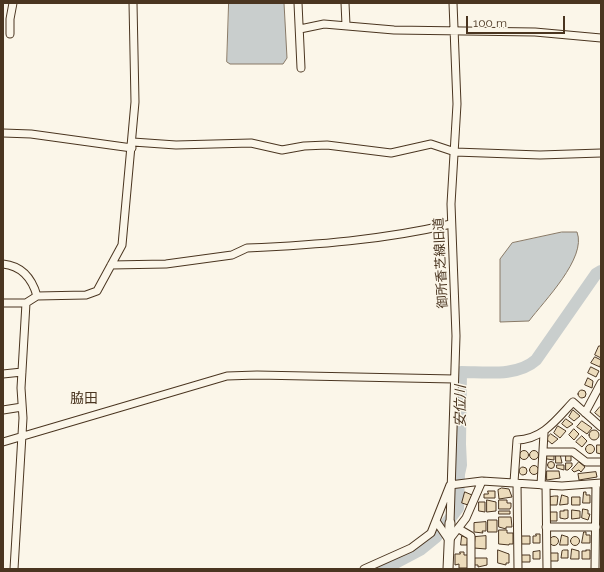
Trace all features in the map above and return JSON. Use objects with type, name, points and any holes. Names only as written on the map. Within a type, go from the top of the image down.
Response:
[{"type":"main road","points":[[448,569],[450,523]]},
{"type":"street","points":[[10,34],[10,19],[13,3]]},
{"type":"street","points":[[3,303],[26,303],[37,296],[92,294],[97,291],[122,245],[133,145],[136,88],[133,3]]},
{"type":"street","points":[[298,3],[301,68]]},
{"type":"street","points":[[345,3],[346,25]]},
{"type":"street","name":"御所香芝線旧道","points":[[450,523],[455,307],[451,224],[457,104],[453,3]]},
{"type":"street","points":[[300,29],[324,24],[394,30],[534,32],[601,38]]},
{"type":"street","points":[[3,133],[31,134],[133,145],[252,143],[282,150],[304,146],[327,145],[391,153],[431,144],[455,152],[540,155],[601,153]]},
{"type":"street","points":[[111,265],[166,264],[232,255],[247,248],[353,241],[410,233],[451,224]]},
{"type":"street","points":[[3,264],[18,268],[24,272],[30,279],[37,296]]},
{"type":"street","points":[[14,569],[26,303]]},
{"type":"street","points":[[3,374],[22,372]]},
{"type":"street","points":[[3,442],[227,376],[258,375],[454,379]]},
{"type":"street","points":[[585,413],[601,385]]},
{"type":"street","points":[[518,569],[515,483],[517,440],[534,438],[544,432],[573,402],[601,428]]},
{"type":"street","points":[[3,410],[22,407]]},
{"type":"street","points":[[544,432],[543,485],[547,569]]},
{"type":"street","points":[[543,452],[573,452],[586,462],[601,462]]},
{"type":"street","points":[[438,523],[449,540],[459,529],[478,493],[482,481]]},
{"type":"street","points":[[364,569],[420,543],[431,533],[438,523],[452,485],[482,481],[576,486],[598,484],[595,569]]},
{"type":"street","points":[[546,527],[596,527]]},
{"type":"street","points":[[459,529],[471,536],[471,569]]},
{"type":"shaded area","points":[[229,3],[284,3],[287,58],[283,64],[230,64],[227,62]]},
{"type":"shaded area","points":[[562,232],[577,232],[578,242],[576,254],[562,279],[529,321],[500,322],[500,259],[512,243]]},
{"type":"building","points":[[599,346],[601,346],[601,358],[595,355]]},
{"type":"building","points":[[595,357],[601,360],[600,367],[591,363]]},
{"type":"building","points":[[591,367],[599,371],[596,377],[588,373]]},
{"type":"building","points":[[588,378],[593,381],[592,388],[585,385]]},
{"type":"building","points":[[582,390],[585,391],[585,397],[582,398],[579,397],[578,394],[579,391]]},
{"type":"building","points":[[600,407],[601,408],[601,418],[595,413]]},
{"type":"building","points":[[573,410],[580,416],[574,421],[569,417]]},
{"type":"building","points":[[566,419],[573,424],[567,428],[562,424]]},
{"type":"building","points":[[582,421],[592,428],[587,434],[577,427]]},
{"type":"building","points":[[558,426],[566,431],[560,438],[554,433]]},
{"type":"building","points":[[574,429],[579,434],[574,440],[569,435]]},
{"type":"building","points":[[594,430],[599,435],[594,440],[589,435]]},
{"type":"building","points":[[551,434],[558,439],[552,444],[546,439]]},
{"type":"building","points":[[582,436],[587,441],[582,447],[576,442]]},
{"type":"building","points":[[590,444],[595,449],[590,454],[585,449]]},
{"type":"building","points":[[597,445],[601,445],[601,454],[597,453]]},
{"type":"building","points":[[522,451],[526,451],[528,455],[526,459],[522,459],[520,457],[520,453]]},
{"type":"building","points":[[532,451],[536,451],[538,455],[536,459],[532,459],[530,457],[530,453]]},
{"type":"building","points":[[547,454],[554,454],[554,460],[547,459]]},
{"type":"building","points":[[556,454],[560,454],[562,463],[556,463]]},
{"type":"building","points":[[566,454],[571,455],[571,461],[566,461]]},
{"type":"building","points":[[551,461],[554,462],[554,468],[551,469],[548,468],[547,465],[548,462]]},
{"type":"building","points":[[579,462],[585,467],[581,472],[579,470],[574,472],[572,470]]},
{"type":"building","points":[[566,463],[572,463],[572,466],[568,470],[566,470]]},
{"type":"building","points":[[557,465],[564,465],[564,470],[557,468]]},
{"type":"building","points":[[532,466],[536,466],[538,470],[536,474],[532,474],[530,472],[530,468]]},
{"type":"building","points":[[521,467],[525,467],[527,471],[525,475],[521,475],[519,473],[519,469]]},
{"type":"building","points":[[547,471],[559,471],[560,478],[547,480]]},
{"type":"building","points":[[596,472],[597,477],[579,480],[578,474]]},
{"type":"building","points":[[502,488],[509,489],[512,497],[499,499],[498,490]]},
{"type":"building","points":[[488,491],[495,491],[495,498],[484,498],[484,494],[488,494]]},
{"type":"building","points":[[465,492],[472,495],[468,505],[462,503]]},
{"type":"building","points":[[584,492],[586,492],[586,495],[590,495],[590,503],[583,503]]},
{"type":"building","points":[[562,495],[568,497],[568,504],[560,505]]},
{"type":"building","points":[[558,496],[557,505],[550,505],[550,497]]},
{"type":"building","points":[[572,497],[580,497],[580,505],[572,505]]},
{"type":"building","points":[[487,500],[496,502],[496,511],[487,512]]},
{"type":"building","points":[[499,500],[507,500],[507,503],[511,503],[510,509],[499,509]]},
{"type":"building","points":[[479,502],[485,502],[485,512],[479,511]]},
{"type":"building","points":[[583,509],[588,510],[588,514],[590,514],[588,520],[582,518]]},
{"type":"building","points":[[568,510],[568,518],[565,519],[560,518],[560,511]]},
{"type":"building","points":[[572,510],[580,511],[580,518],[572,519]]},
{"type":"building","points":[[499,511],[510,511],[510,514],[499,514]]},
{"type":"building","points":[[550,512],[557,512],[557,521],[550,521]]},
{"type":"building","points":[[499,517],[511,517],[512,527],[506,527],[506,529],[499,527]]},
{"type":"building","points":[[488,520],[497,520],[497,532],[488,532]]},
{"type":"building","points":[[486,522],[486,531],[482,531],[483,533],[474,532],[474,523]]},
{"type":"building","points":[[499,530],[507,530],[507,533],[513,533],[513,544],[499,544]]},
{"type":"building","points":[[584,532],[586,532],[586,535],[590,535],[590,543],[582,543]]},
{"type":"building","points":[[536,534],[540,534],[540,543],[533,543],[533,536],[536,536]]},
{"type":"building","points":[[562,535],[568,537],[568,545],[560,545]]},
{"type":"building","points":[[462,536],[468,537],[467,545],[461,545]]},
{"type":"building","points":[[486,536],[486,549],[474,548],[475,537]]},
{"type":"building","points":[[522,536],[530,536],[530,544],[522,544]]},
{"type":"building","points":[[575,536],[580,541],[575,546],[570,541]]},
{"type":"building","points":[[552,537],[556,537],[558,541],[556,545],[552,545],[550,543],[550,539]]},
{"type":"building","points":[[572,549],[579,551],[579,559],[571,559]]},
{"type":"building","points":[[498,550],[509,554],[509,563],[506,563],[506,565],[498,563]]},
{"type":"building","points":[[568,550],[568,558],[561,558],[562,551]]},
{"type":"building","points":[[590,550],[590,559],[582,559],[582,551]]},
{"type":"building","points":[[540,551],[540,559],[533,559],[533,552]]},
{"type":"building","points":[[460,552],[464,552],[464,555],[468,555],[468,568],[459,568],[459,564],[455,565],[455,554],[460,554]]},
{"type":"building","points":[[550,553],[558,553],[558,561],[550,561]]},
{"type":"building","points":[[522,555],[530,555],[530,562],[522,562]]},
{"type":"building","points":[[475,558],[487,558],[487,565],[478,567],[478,565],[475,565]]},
{"type":"waterway","name":"安位川","points":[[384,569],[420,550],[436,537],[458,508],[459,474],[461,465],[461,372],[490,373],[510,371],[520,369],[536,360],[596,274],[601,271]]},
{"type":"district","name":"脇田","points":[[84,399]]}]
